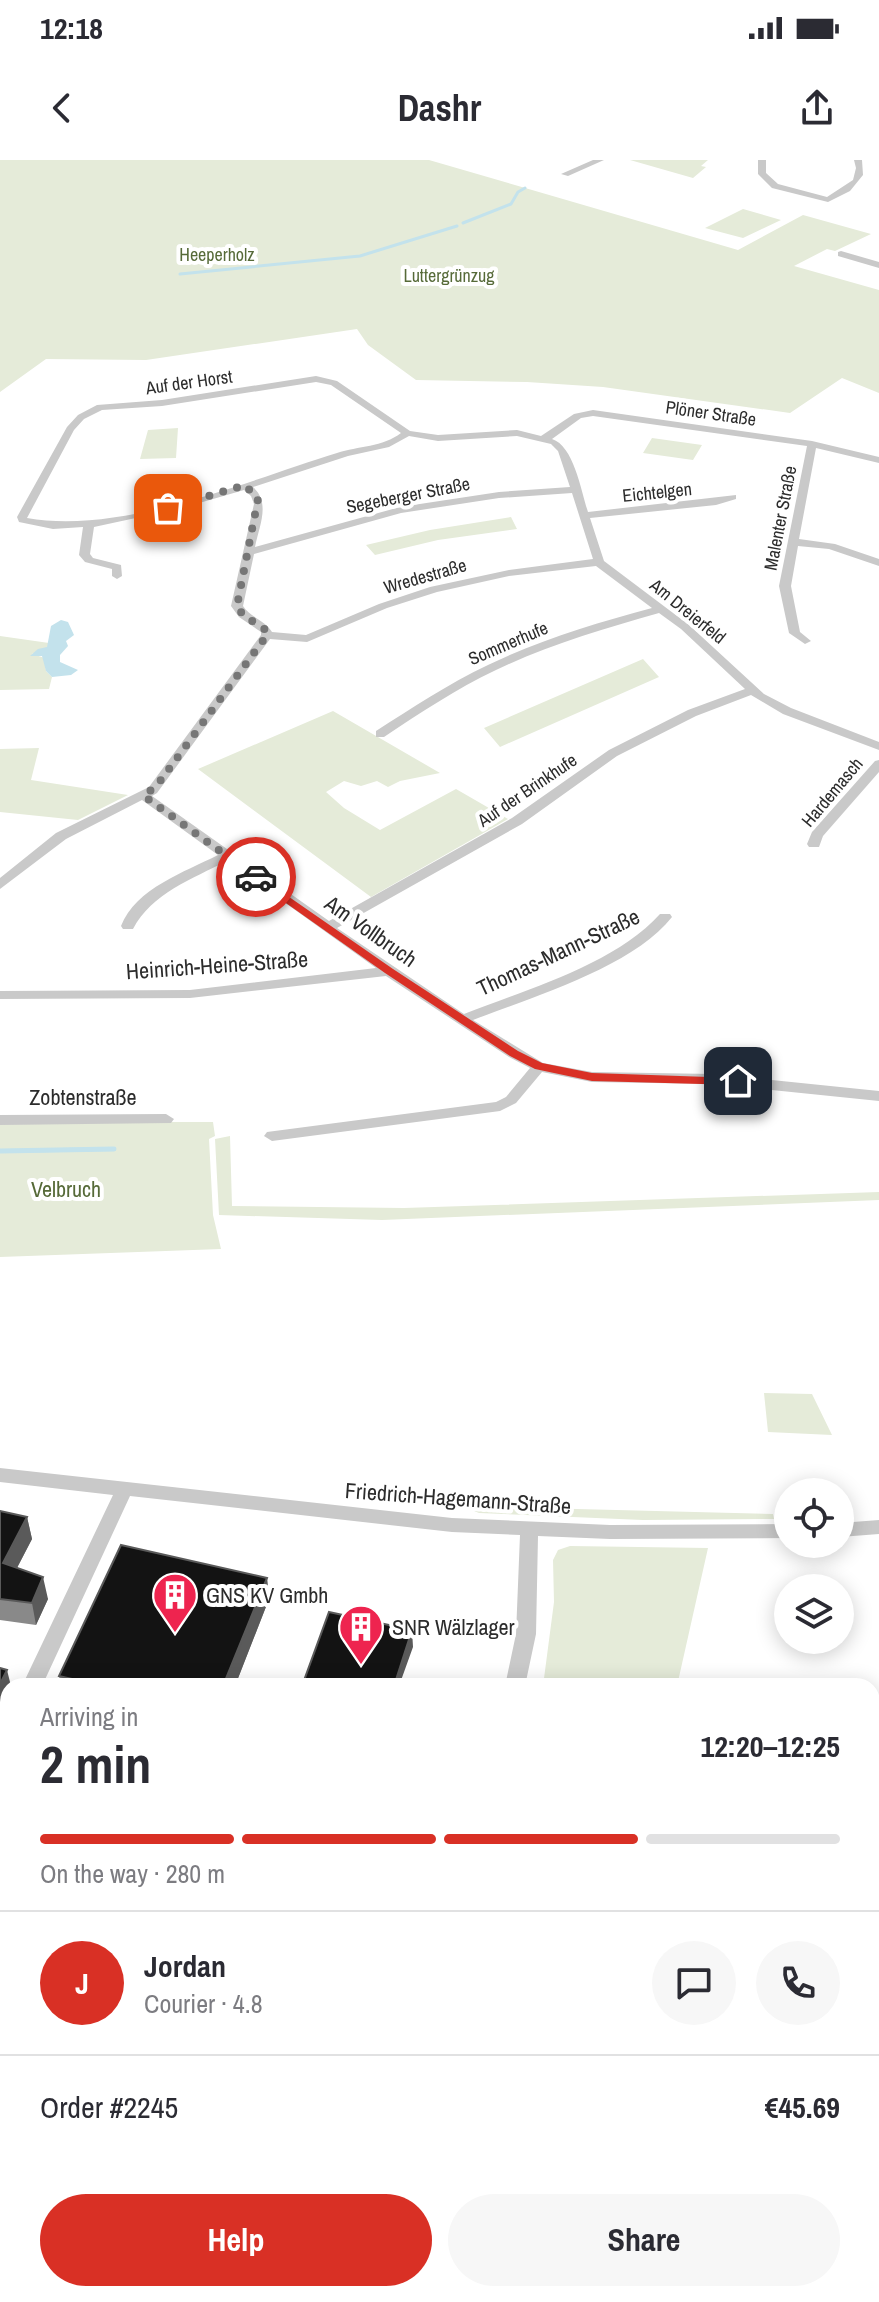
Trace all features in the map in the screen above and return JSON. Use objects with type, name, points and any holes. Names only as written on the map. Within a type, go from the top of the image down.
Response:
[{"type":"street","points":[[565,174],[600,160]]},
{"type":"street","points":[[762,160],[762,174],[771,184],[828,200],[856,182],[861,171],[858,160]]},
{"type":"street","points":[[841,254],[879,265]]},
{"type":"street","name":"Auf der Horst","points":[[89,524],[23,520],[70,429],[81,417],[100,407],[162,403],[322,379],[334,383],[407,433]]},
{"type":"street","name":"Plöner Straße","points":[[545,438],[559,432],[574,416],[593,413],[812,444],[879,460]]},
{"type":"street","points":[[117,576],[117,567],[85,558],[89,524],[195,502],[355,450],[395,443],[407,433],[438,438],[506,433],[545,438],[563,450],[599,562]]},
{"type":"street","name":"Malenter Straße","points":[[805,641],[795,633],[785,590],[812,444]]},
{"type":"street","points":[[0,885],[61,836],[144,796],[158,784],[267,635],[266,630],[243,615],[237,606],[259,504],[256,495],[245,485]]},
{"type":"street","name":"Segeberger Straße","points":[[249,552],[400,510],[478,497],[576,490]]},
{"type":"street","name":"Eichtelgen","points":[[585,515],[716,502],[732,497]]},
{"type":"street","points":[[793,542],[831,546],[879,563]]},
{"type":"street","name":"Am Dreierfeld","points":[[599,562],[699,639],[752,691],[787,711],[879,746]]},
{"type":"street","name":"Wredestraße","points":[[267,635],[307,639],[383,606],[434,589],[509,573],[599,562]]},
{"type":"street","name":"Sommerhufe","points":[[380,734],[472,677],[548,644],[660,609]]},
{"type":"street","name":"Auf der Brinkhufe","points":[[327,928],[505,828],[613,753],[692,713],[752,691]]},
{"type":"street","name":"Hardemasch","points":[[814,844],[817,835],[879,764]]},
{"type":"street","name":"Am Vollbruch","points":[[144,796],[389,971],[514,1054],[539,1067],[592,1077],[713,1079],[879,1096]]},
{"type":"street","points":[[128,926],[129,919],[155,895],[227,856]]},
{"type":"street","name":"Thomas-Mann-Straße","points":[[464,1019],[599,962],[650,935],[665,917]]},
{"type":"street","name":"Heinrich-Heine-Straße","points":[[0,995],[190,994],[389,971]]},
{"type":"street","points":[[272,1136],[500,1106],[511,1100],[539,1067]]},
{"type":"street","name":"Zobtenstraße","points":[[0,1120],[166,1119]]},
{"type":"street","name":"Friedrich-Hagemann-Straße","points":[[0,1475],[343,1515],[529,1529],[774,1531]]},
{"type":"street","points":[[36,1678],[125,1489]]},
{"type":"street","points":[[854,1529],[879,1527]]},
{"type":"street","points":[[517,1678],[526,1634],[529,1529]]},
{"type":"green space","name":"Luttergrünzug","points":[[0,160],[429,160],[738,250],[803,215],[871,234],[835,251],[827,249],[794,266],[879,290],[879,393],[842,378],[790,413],[603,387],[416,380],[368,345],[357,329],[146,360],[46,359],[0,392]]},
{"type":"green space","points":[[630,160],[708,160],[701,166],[706,167],[693,178]]},
{"type":"green space","points":[[743,209],[781,220],[743,238],[705,228]]},
{"type":"green space","points":[[178,428],[176,458],[140,459],[148,430]]},
{"type":"green space","points":[[652,438],[702,445],[693,460],[643,453]]},
{"type":"green space","points":[[511,517],[517,529],[438,540],[375,555],[366,545],[430,530]]},
{"type":"green space","points":[[0,636],[49,643],[47,648],[32,654],[45,658],[46,671],[52,677],[49,689],[0,690]]},
{"type":"green space","points":[[643,659],[659,677],[500,747],[484,728]]},
{"type":"green space","points":[[333,711],[440,773],[400,781],[388,787],[377,781],[361,786],[344,781],[326,792],[344,808],[380,830],[456,789],[508,819],[371,897],[198,769]]},
{"type":"green space","points":[[39,748],[31,780],[128,795],[78,820],[0,812],[0,749]]},
{"type":"green space","name":"Velbruch","points":[[0,1122],[213,1122],[215,1136],[209,1139],[213,1215],[221,1249],[0,1257]]},
{"type":"green space","points":[[230,1136],[232,1206],[404,1208],[879,1192],[879,1200],[382,1220],[219,1215],[215,1139]]},
{"type":"green space","points":[[764,1393],[812,1394],[832,1435],[768,1432]]},
{"type":"green space","points":[[462,1506],[773,1514],[774,1519],[643,1520],[479,1513]]},
{"type":"green space","points":[[570,1546],[708,1548],[679,1678],[544,1678],[554,1602],[553,1560],[558,1550]]},
{"type":"water","points":[[61,620],[68,622],[74,635],[66,641],[68,646],[60,655],[60,662],[78,670],[71,675],[52,677],[46,671],[42,656],[30,656],[38,649],[47,647],[51,626]]},
{"type":"building","points":[[0,1511],[27,1517],[3,1563],[43,1577],[32,1603],[0,1599]]},
{"type":"building","name":"GNS KV Gmbh","points":[[121,1545],[267,1578],[226,1678],[59,1676]]},
{"type":"building","name":"SNR Wälzlager","points":[[329,1612],[412,1630],[397,1678],[305,1678]]},
{"type":"building","points":[[0,1668],[7,1670],[3,1678],[0,1678]]},
{"type":"waterway","points":[[463,223],[511,204],[518,192],[525,188]]},
{"type":"waterway","points":[[180,274],[360,256],[457,226]]},
{"type":"waterway","points":[[0,1151],[114,1149],[8,1151]]},
{"type":"way so far","points":[[168,508],[245,485],[256,495],[259,504],[255,529],[237,595],[237,606],[243,615],[266,630],[267,635],[158,784],[144,796],[256,877]]},
{"type":"place","name":"GNS KV Gmbh","points":[[175,1634]]},
{"type":"place","name":"SNR Wälzlager","points":[[361,1666]]},
{"type":"route","points":[[256,877],[389,971],[514,1054],[539,1067],[592,1077],[738,1081]]},
{"type":"park label","name":"Heeperholz","points":[[217,254]]}]
